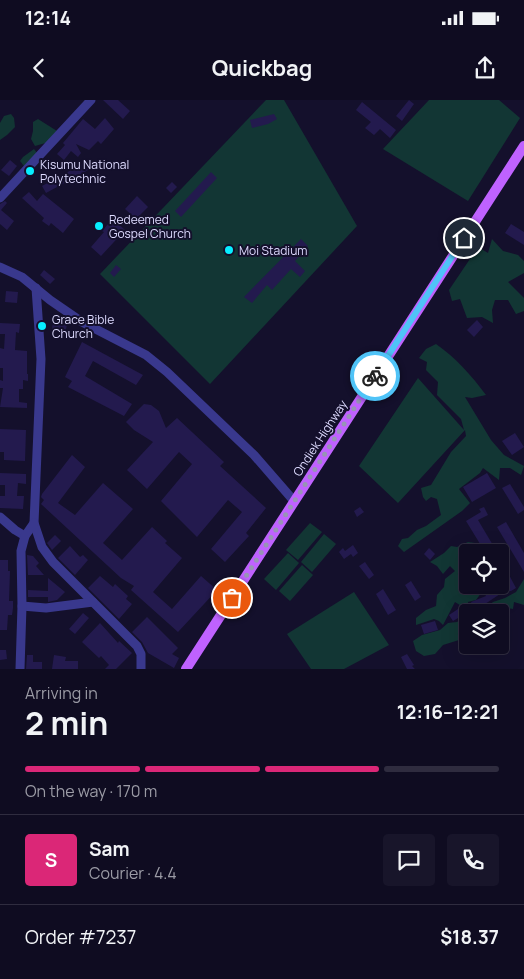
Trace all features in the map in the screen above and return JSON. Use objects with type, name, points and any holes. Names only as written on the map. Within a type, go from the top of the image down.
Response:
[{"type":"main road","name":"Ondiek Highway","points":[[186,669],[524,146]]},
{"type":"street","points":[[0,198],[91,100]]},
{"type":"street","points":[[0,267],[12,272],[36,288],[82,322],[146,355],[168,372],[254,455],[294,501]]},
{"type":"street","points":[[36,288],[40,359],[34,523],[42,547],[47,554],[137,646],[141,654],[141,669]]},
{"type":"street","points":[[0,517],[25,536]]},
{"type":"street","points":[[20,669],[21,551],[25,536],[34,523]]},
{"type":"street","points":[[22,606],[46,608],[93,602]]},
{"type":"green space","name":"Moi Stadium","points":[[266,100],[284,100],[357,226],[210,384],[100,274]]},
{"type":"green space","points":[[429,100],[499,100],[520,118],[468,201],[383,149]]},
{"type":"green space","points":[[11,114],[14,118],[15,127],[0,140],[0,123],[4,116]]},
{"type":"green space","points":[[38,119],[57,131],[49,142],[35,146],[31,139],[33,122]]},
{"type":"green space","points":[[34,149],[37,153],[24,166],[20,161]]},
{"type":"green space","points":[[492,239],[503,251],[518,255],[524,261],[524,273],[508,282],[524,298],[524,311],[516,314],[508,300],[495,300],[492,310],[493,323],[482,317],[467,318],[460,299],[452,301],[449,290],[478,247],[488,253]]},
{"type":"green space","points":[[436,344],[463,367],[486,395],[472,398],[465,397],[491,440],[504,455],[524,466],[521,475],[510,468],[500,468],[499,480],[483,468],[480,473],[459,489],[470,503],[462,511],[404,552],[398,546],[402,539],[408,538],[441,515],[437,499],[431,497],[426,501],[421,488],[431,485],[451,452],[466,436],[465,430],[398,503],[359,466],[418,378],[464,430],[461,419],[437,395],[438,382],[426,370],[427,362],[419,358],[426,349]]},
{"type":"green space","points":[[310,523],[322,532],[298,560],[286,550]]},
{"type":"green space","points":[[324,534],[336,544],[312,572],[301,562]]},
{"type":"green space","points":[[451,546],[459,546],[459,594],[480,594],[476,600],[468,602],[468,604],[459,604],[455,602],[443,625],[434,619],[416,625],[416,618],[426,610],[436,606],[437,595],[444,587],[445,579],[455,571],[450,566],[443,574],[437,566],[430,562]]},
{"type":"green space","points":[[288,553],[299,563],[276,590],[264,579]]},
{"type":"green space","points":[[302,565],[313,575],[290,601],[279,591]]},
{"type":"green space","points":[[524,579],[524,605],[514,602],[513,609],[509,608],[509,604],[491,604],[516,592]]},
{"type":"green space","points":[[354,592],[389,645],[344,669],[311,669],[287,634]]},
{"type":"green space","points":[[459,621],[459,640],[443,645],[435,654],[424,656],[416,651],[413,641],[422,635],[440,630],[448,623]]},
{"type":"building","points":[[103,100],[118,100],[130,111],[123,119]]},
{"type":"building","points":[[409,100],[414,104],[402,121],[396,116]]},
{"type":"building","points":[[362,102],[396,130],[390,138],[380,129],[374,135],[365,128],[371,122],[356,110]]},
{"type":"building","points":[[274,114],[277,119],[268,124],[252,128],[250,120]]},
{"type":"building","points":[[105,118],[114,129],[101,144],[98,141],[89,150],[76,144],[81,153],[78,157],[71,151],[64,160],[57,154],[65,145],[63,143],[83,119],[95,129]]},
{"type":"building","points":[[10,160],[17,166],[9,176],[1,170]]},
{"type":"building","points":[[86,162],[90,169],[46,193],[42,186]]},
{"type":"building","points":[[211,172],[217,178],[181,217],[175,211]]},
{"type":"building","points":[[172,182],[177,187],[171,193],[166,188]]},
{"type":"building","points":[[29,192],[37,201],[43,194],[74,219],[63,233],[51,223],[49,226],[42,221],[44,218],[22,198]]},
{"type":"building","points":[[137,196],[148,207],[136,219],[125,209]]},
{"type":"building","points":[[5,201],[7,203],[1,210],[14,221],[7,230],[0,224],[0,204]]},
{"type":"building","points":[[115,221],[125,230],[101,256],[91,247],[109,223],[111,225]]},
{"type":"building","points":[[511,224],[524,232],[524,245],[505,233]]},
{"type":"building","points":[[301,239],[308,246],[295,261],[305,271],[300,277],[291,269],[272,290],[267,285],[252,303],[244,297]]},
{"type":"building","points":[[116,265],[121,269],[114,277],[110,273]]},
{"type":"building","points":[[44,270],[55,279],[50,284],[40,275]]},
{"type":"building","points":[[6,291],[18,292],[17,303],[5,302]]},
{"type":"building","points":[[477,320],[483,327],[474,337],[467,330]]},
{"type":"building","points":[[53,322],[67,325],[65,333],[52,329]]},
{"type":"building","points":[[0,323],[20,324],[19,333],[16,332],[15,350],[27,351],[28,381],[23,380],[23,389],[19,389],[19,402],[27,403],[27,408],[0,407],[3,388],[0,388],[0,380],[3,381],[3,368],[0,368],[0,348],[4,349],[5,334],[0,334]]},
{"type":"building","points":[[82,342],[143,375],[136,385],[93,361],[85,376],[132,404],[124,416],[68,387],[72,381],[65,377]]},
{"type":"building","points":[[144,404],[151,405],[159,411],[166,428],[177,418],[224,462],[220,466],[266,508],[246,533],[249,536],[225,562],[211,549],[242,512],[228,500],[197,537],[161,501],[192,464],[179,452],[147,489],[127,470],[153,442],[134,430],[126,422]]},
{"type":"building","points":[[0,429],[26,430],[25,461],[4,460],[4,452],[0,452]]},
{"type":"building","points":[[515,433],[524,447],[512,455],[502,441]]},
{"type":"building","points":[[72,455],[85,467],[58,503],[75,515],[103,483],[133,509],[103,543],[122,560],[152,527],[167,541],[165,543],[182,558],[153,592],[172,609],[201,576],[217,590],[178,632],[131,590],[134,586],[121,578],[41,504],[44,500],[41,497],[42,494]]},
{"type":"building","points":[[0,473],[26,474],[26,484],[18,483],[17,496],[24,496],[23,509],[0,508],[0,496],[5,496],[5,485],[0,485]]},
{"type":"building","points":[[487,473],[496,488],[472,502],[463,487]]},
{"type":"building","points":[[510,484],[524,507],[524,510],[518,514],[502,488]]},
{"type":"building","points":[[360,507],[364,512],[357,517],[354,511]]},
{"type":"building","points":[[484,507],[488,515],[478,520],[492,544],[480,544],[466,521],[481,512],[479,509]]},
{"type":"building","points":[[506,522],[524,553],[524,572],[509,544],[497,527]]},
{"type":"building","points":[[55,535],[61,541],[52,550],[47,543]]},
{"type":"building","points":[[353,545],[358,553],[353,557],[351,554],[344,559],[339,552],[343,548],[345,551]]},
{"type":"building","points":[[70,546],[80,557],[83,555],[88,560],[75,575],[58,558]]},
{"type":"building","points":[[429,548],[435,554],[430,560],[424,554]]},
{"type":"building","points":[[27,555],[33,556],[39,563],[36,566],[44,575],[28,575]]},
{"type":"building","points":[[0,560],[8,560],[8,571],[10,571],[9,601],[13,601],[12,615],[8,615],[7,630],[0,630]]},
{"type":"building","points":[[365,562],[374,575],[369,579],[359,566]]},
{"type":"building","points":[[509,575],[516,588],[509,591]]},
{"type":"building","points":[[100,576],[113,587],[115,584],[128,596],[126,599],[132,604],[119,619],[88,588]]},
{"type":"building","points":[[48,578],[65,592],[57,600],[48,602],[48,597],[28,597],[28,590],[48,591]]},
{"type":"building","points":[[411,581],[421,597],[415,601],[405,585]]},
{"type":"building","points":[[383,589],[396,610],[388,615],[376,594]]},
{"type":"building","points":[[485,594],[500,594],[485,604],[472,604],[471,602],[486,596]]},
{"type":"building","points":[[459,608],[459,618],[453,621],[449,615]]},
{"type":"building","points":[[83,613],[89,618],[75,634],[69,629]]},
{"type":"building","points":[[147,617],[178,648],[172,654],[179,658],[174,668],[148,653],[142,642],[132,632]]},
{"type":"building","points":[[435,621],[438,630],[424,634],[421,625]]},
{"type":"building","points":[[100,623],[118,643],[119,641],[132,653],[116,669],[105,669],[109,665],[101,656],[99,658],[82,642]]},
{"type":"building","points":[[0,650],[6,650],[7,659],[0,660]]},
{"type":"building","points":[[407,654],[415,669],[407,669],[401,657]]},
{"type":"building","points":[[27,655],[33,655],[33,662],[42,662],[42,669],[26,669]]},
{"type":"building","points":[[54,655],[66,657],[65,661],[78,661],[78,669],[52,669]]},
{"type":"way so far","points":[[232,598],[375,376]]},
{"type":"place","name":"Kisumu National Polytechnic","points":[[30,171]]},
{"type":"place","name":"Redeemed Gospel Church","points":[[99,226]]},
{"type":"place","name":"Moi Stadium","points":[[229,250]]},
{"type":"place","name":"Grace Bible Church","points":[[42,326]]},
{"type":"route","points":[[375,376],[464,238]]}]
